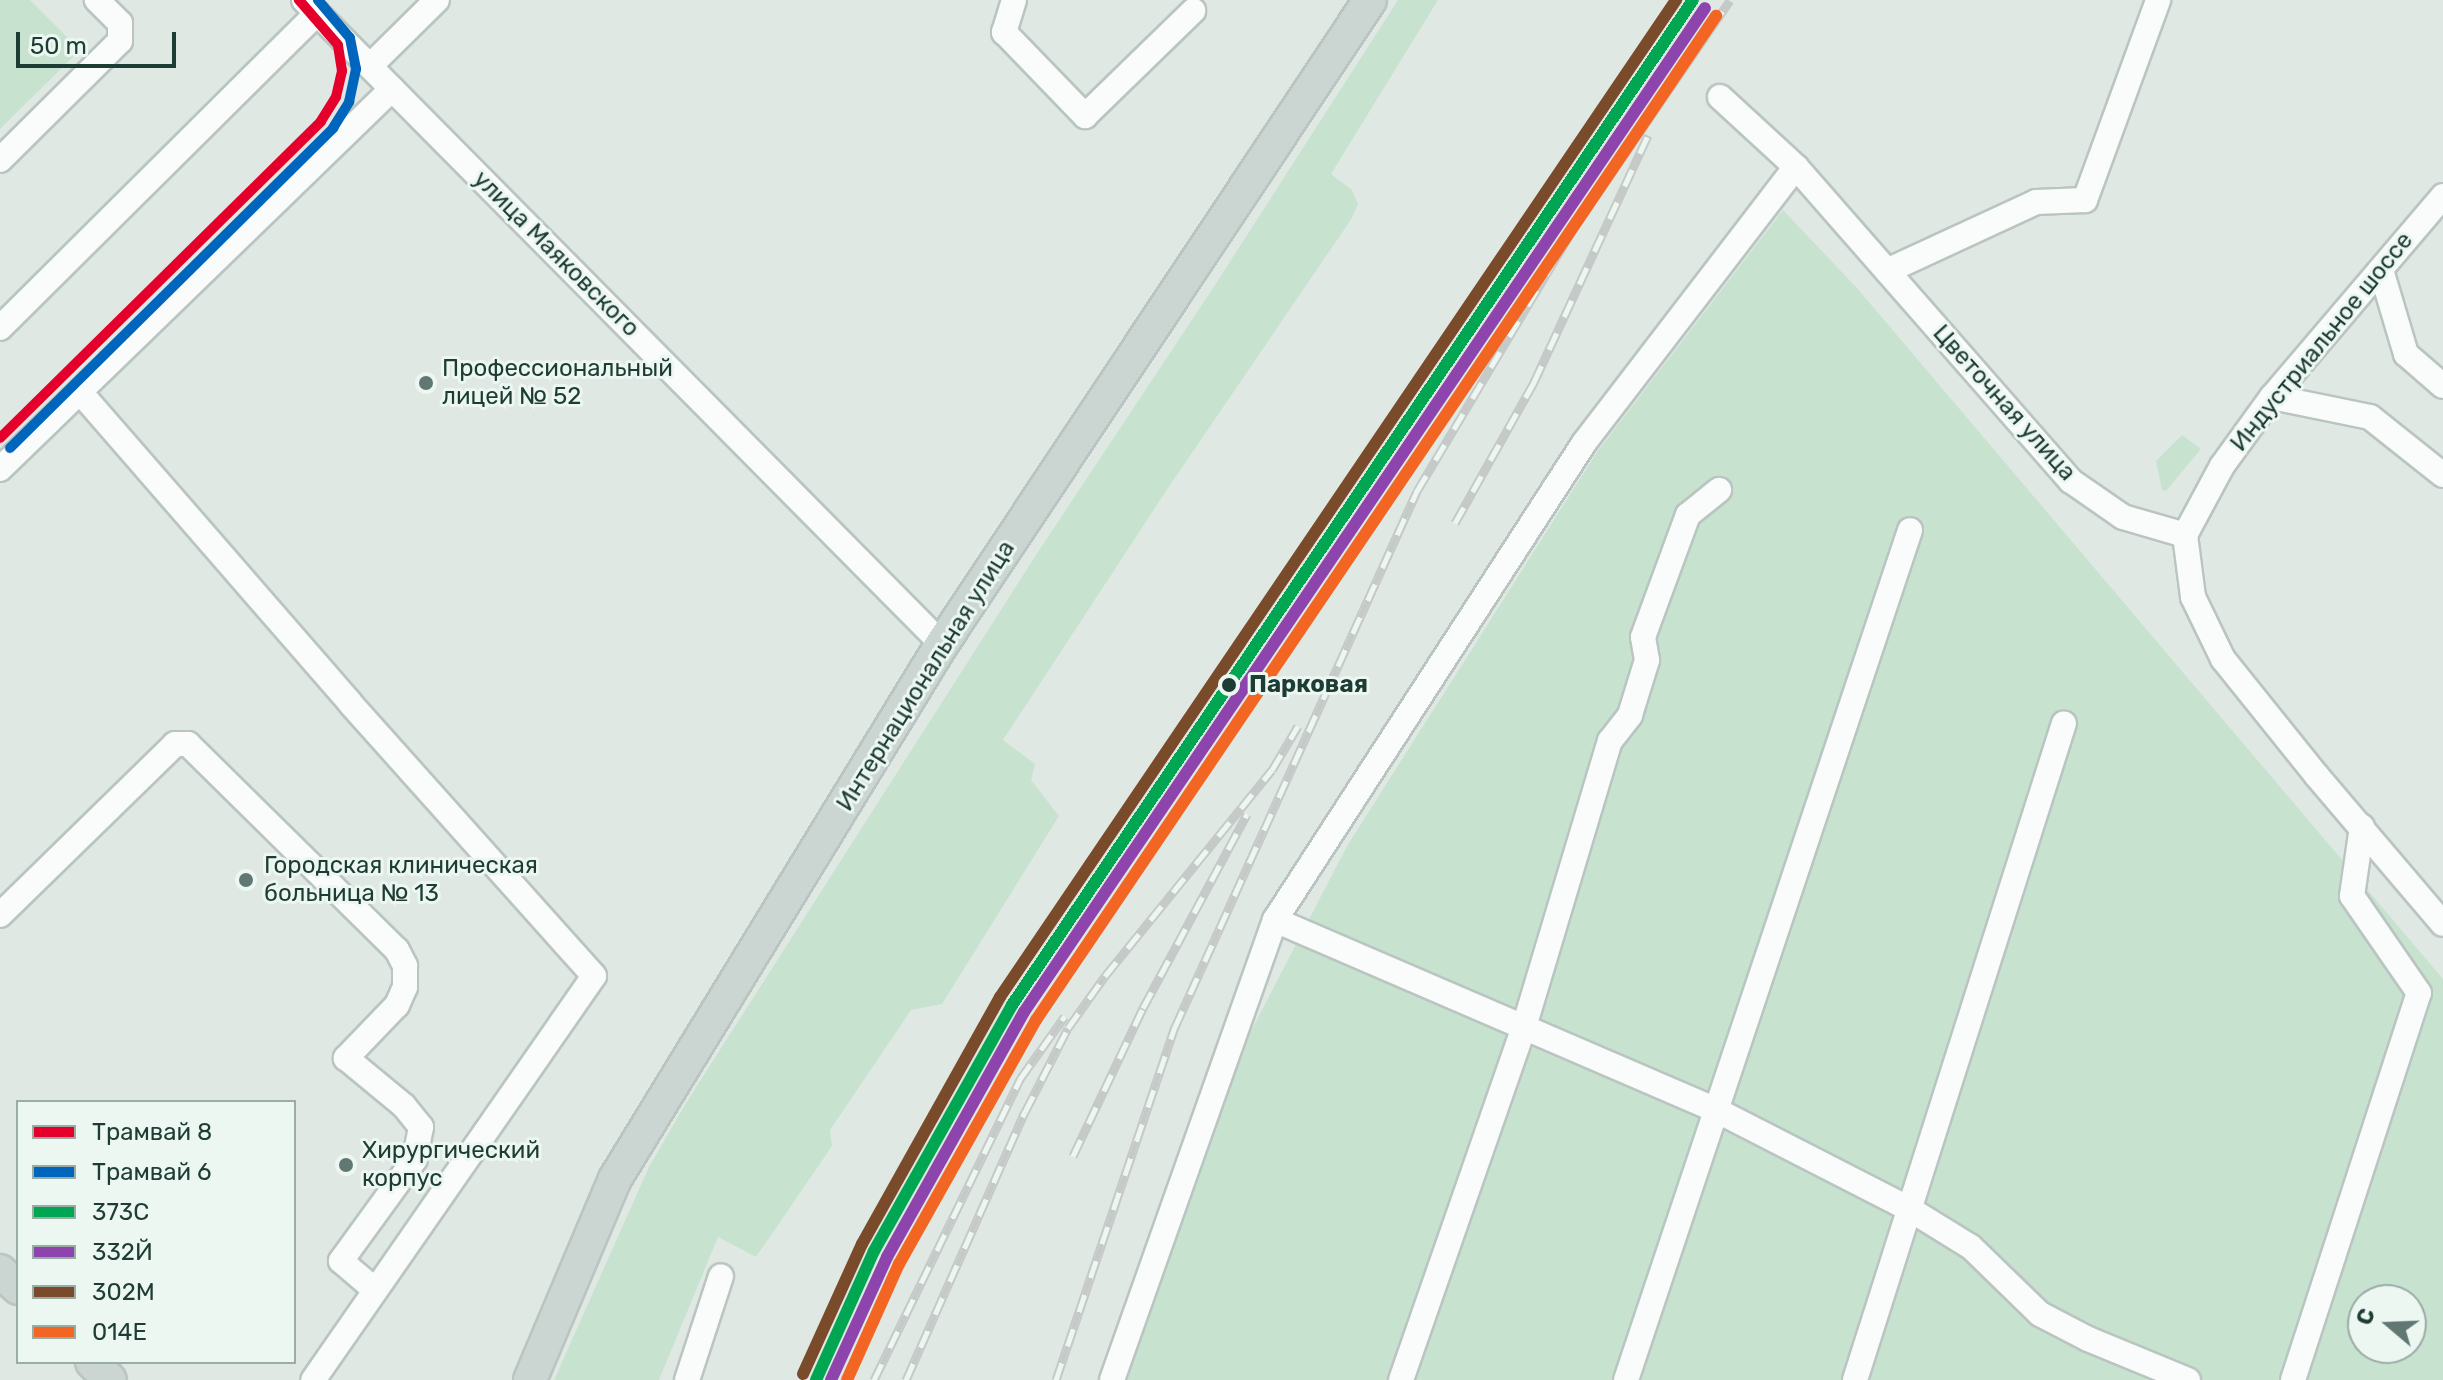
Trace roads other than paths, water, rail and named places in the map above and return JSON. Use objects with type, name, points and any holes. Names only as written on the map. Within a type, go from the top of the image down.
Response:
[{"type":"main road","name":"Интернациональная улица","points":[[530,1380],[615,1179],[942,644],[1370,0]]},
{"type":"main road","points":[[0,1271],[16,1286]]},
{"type":"main road","points":[[94,1364],[110,1380]]},
{"type":"street","points":[[0,160],[120,41],[120,23],[97,0]]},
{"type":"street","points":[[370,66],[437,0]]},
{"type":"street","points":[[1014,0],[1004,32],[1085,116],[1193,11]]},
{"type":"street","points":[[1887,271],[2036,202],[2085,200],[2158,0]]},
{"type":"street","points":[[0,328],[311,6]]},
{"type":"street","name":"улица Маяковского","points":[[311,6],[942,644]]},
{"type":"street","points":[[0,469],[392,89]]},
{"type":"street","name":"Цветочная улица","points":[[1720,97],[1796,167],[2071,481],[2123,517],[2185,535]]},
{"type":"street","points":[[1112,1380],[1275,920],[1584,443],[1796,167]]},
{"type":"street","name":"Индустриальное шоссе","points":[[2185,535],[2222,466],[2272,397],[2381,270],[2438,213]]},
{"type":"street","points":[[2381,270],[2406,354],[2443,386]]},
{"type":"street","points":[[80,392],[350,703],[594,976],[313,1380]]},
{"type":"street","points":[[2272,397],[2370,417],[2443,475]]},
{"type":"street","points":[[1401,1380],[1524,1027],[1610,741],[1630,715],[1647,660],[1643,637],[1688,515],[1719,490]]},
{"type":"street","points":[[1626,1380],[1910,530]]},
{"type":"street","points":[[2185,535],[2193,597],[2223,659],[2443,924]]},
{"type":"street","points":[[1855,1380],[2064,723]]},
{"type":"street","points":[[0,915],[175,744],[188,744],[397,950],[405,966],[405,987],[397,1005],[346,1058],[404,1106],[421,1127],[415,1159],[341,1261],[375,1290]]},
{"type":"street","points":[[2293,1380],[2419,993],[2352,896],[2362,827]]},
{"type":"street","points":[[1275,920],[1716,1110],[1911,1210],[1971,1247],[2040,1314],[2088,1339],[2188,1380]]},
{"type":"street","points":[[687,1380],[721,1276]]},
{"type":"railway","points":[[1056,1380],[1175,1027],[1417,491],[1570,234],[1730,0]]},
{"type":"railway","points":[[1455,523],[1534,382],[1648,135]]},
{"type":"railway","points":[[906,1380],[1025,1112],[1068,1028],[1105,976],[1272,770],[1298,726]]},
{"type":"railway","points":[[1073,1156],[1143,1008],[1247,814]]},
{"type":"railway","points":[[874,1380],[1020,1079],[1065,1016]]},
{"type":"tram line","name":"8","points":[[0,438],[321,121],[336,97],[342,71],[338,45],[299,0]]},
{"type":"tram line","name":"6","points":[[10,448],[333,128],[349,102],[356,69],[350,38],[318,0]]},
{"type":"place","name":"Профессиональный лицей № 52","points":[[426,383]]},
{"type":"place","name":"Парковая","points":[[1229,685]]},
{"type":"place","name":"Городская клиническая больница № 13","points":[[246,880]]},
{"type":"place","name":"Хирургический корпус","points":[[346,1165]]}]
